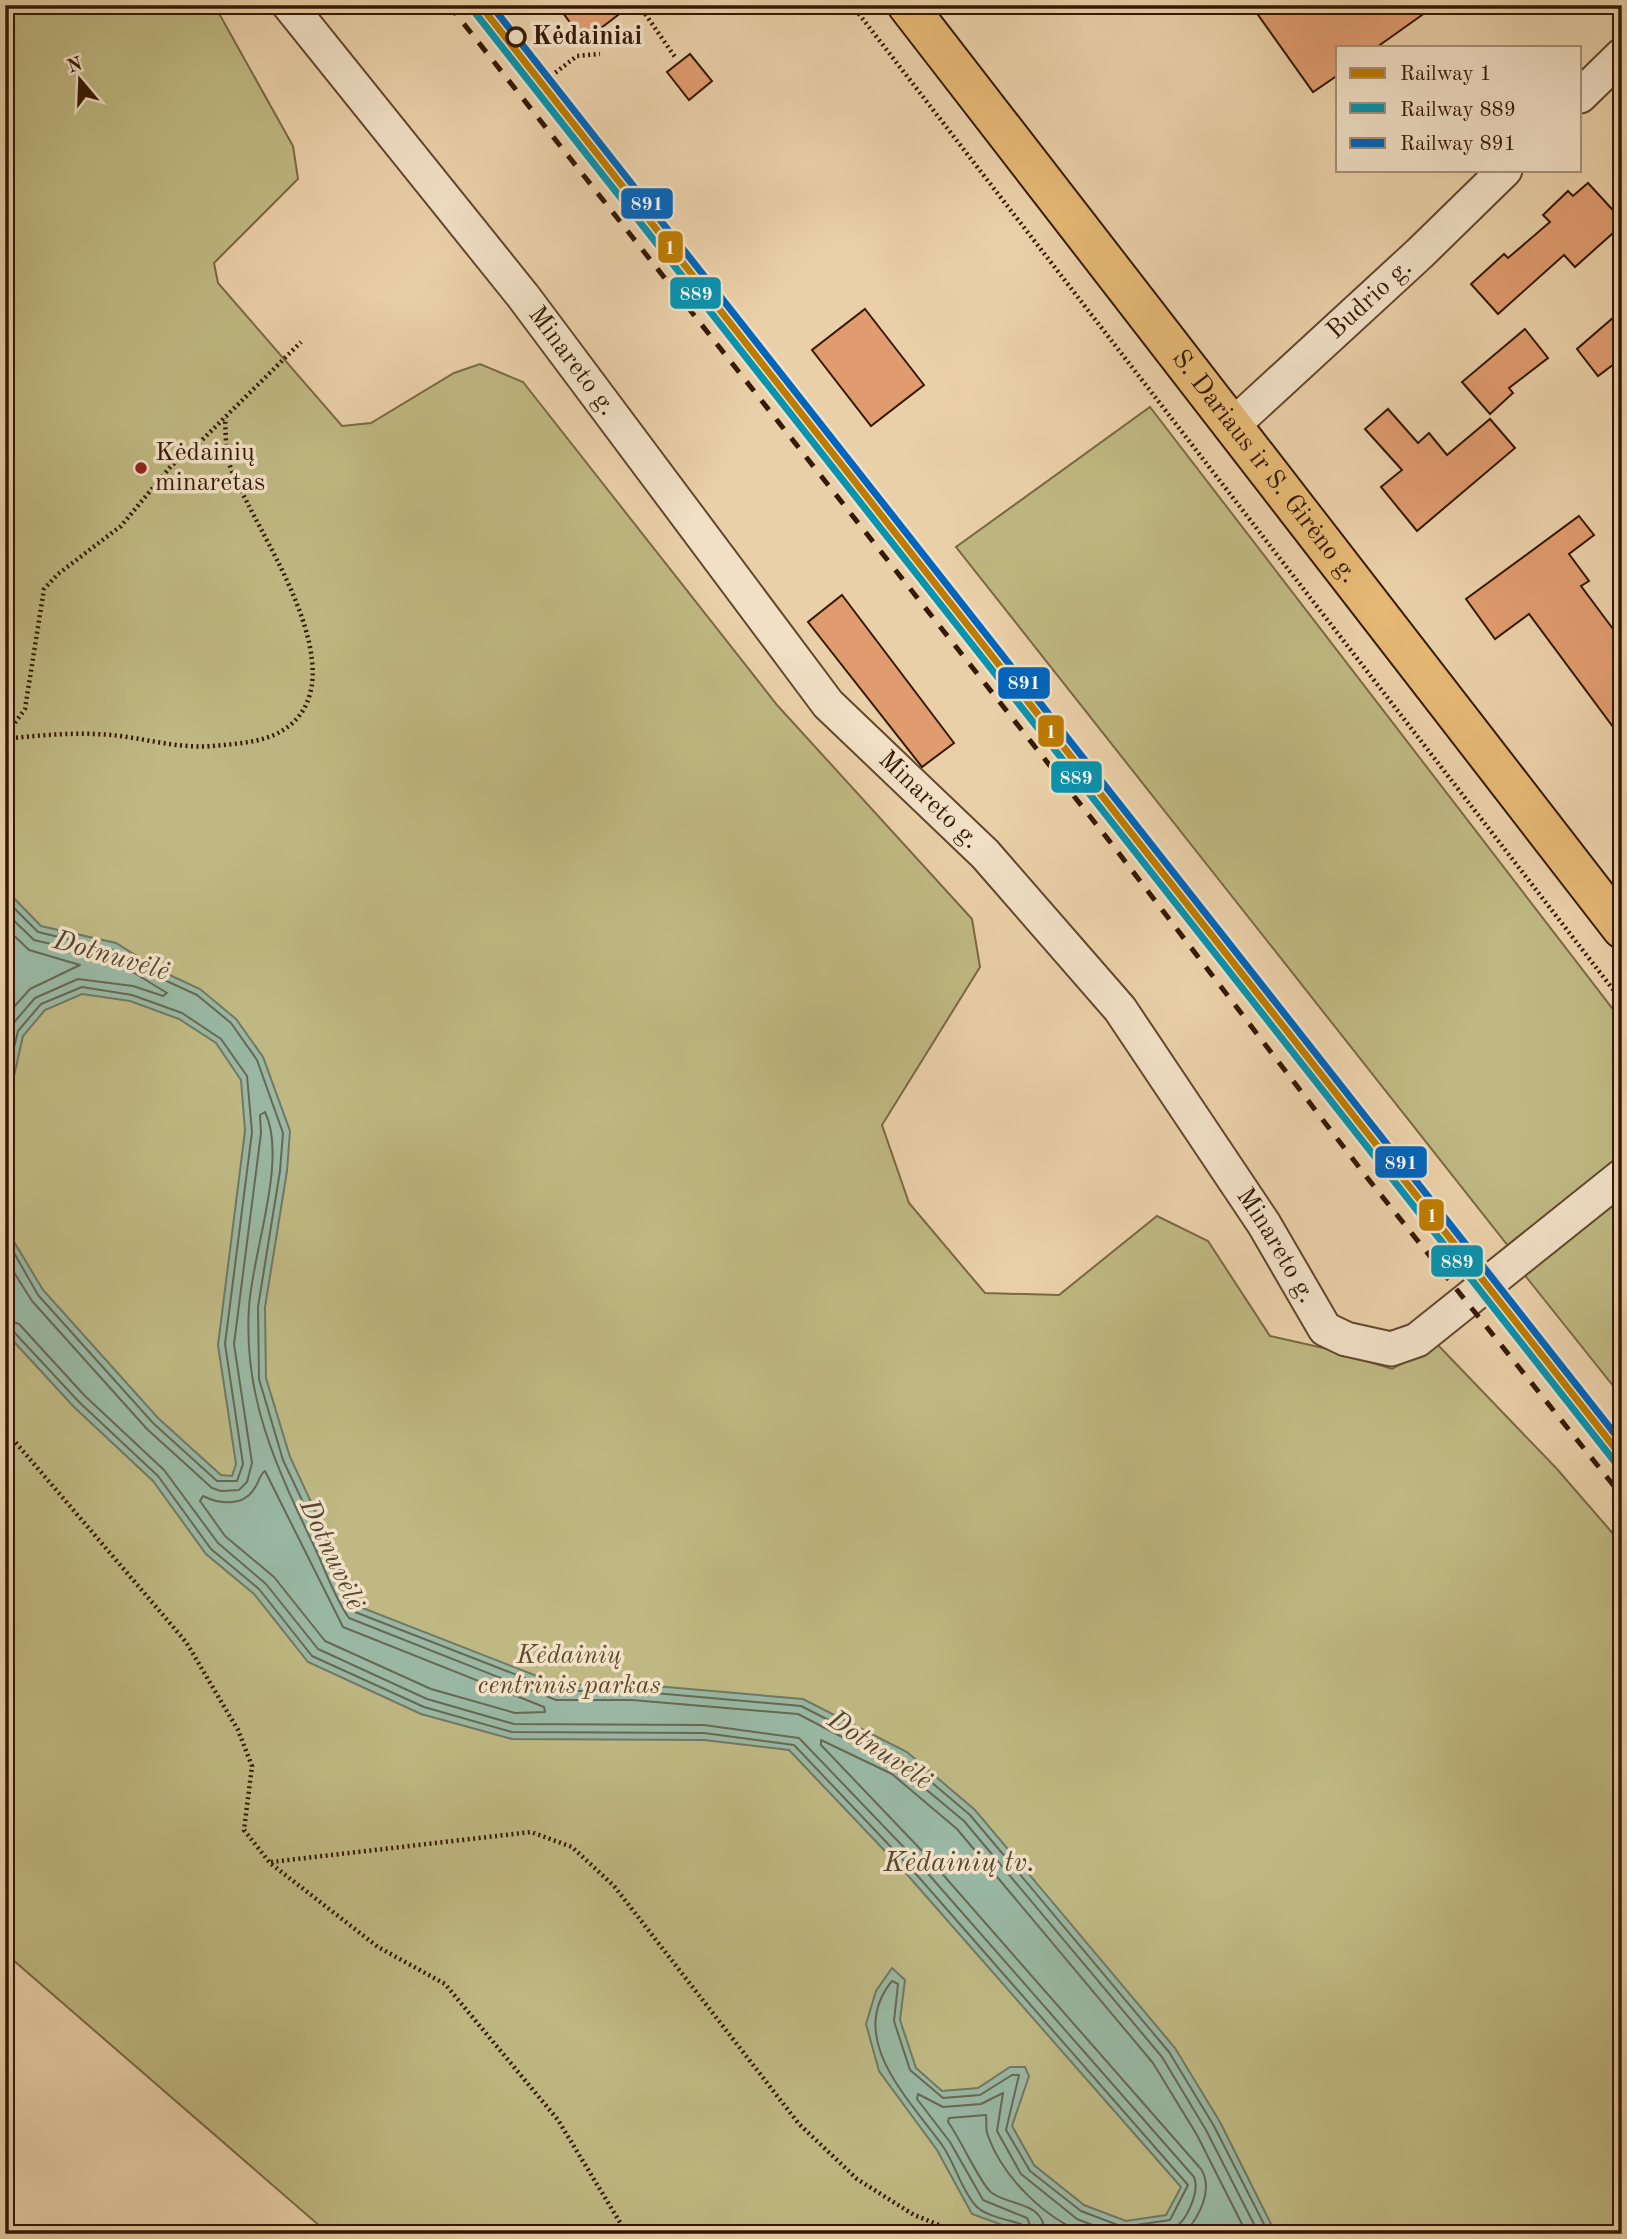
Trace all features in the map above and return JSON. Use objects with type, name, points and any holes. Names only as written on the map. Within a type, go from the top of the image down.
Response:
[{"type":"main road","name":"S. Dariaus ir S. Girėno g.","points":[[907,5],[1622,929]]},
{"type":"street","name":"Minareto g.","points":[[289,5],[523,296],[828,704],[985,854],[1120,1009],[1265,1224],[1325,1329],[1346,1339],[1391,1349],[1417,1340],[1622,1176]]},
{"type":"street","points":[[1582,94],[1622,55]]},
{"type":"street","name":"Budrio g.","points":[[1233,426],[1419,254],[1503,172]]},
{"type":"path","points":[[639,5],[675,57]]},
{"type":"path","points":[[852,5],[1622,1001]]},
{"type":"path","points":[[551,76],[577,56],[600,54]]},
{"type":"path","points":[[5,738],[25,709],[44,589],[58,574],[121,526],[171,466],[225,418],[301,342]]},
{"type":"path","points":[[5,738],[53,733],[110,735],[207,747],[250,742],[274,734],[294,722],[309,702],[314,675],[307,634],[287,582],[229,466],[225,418]]},
{"type":"path","points":[[5,1430],[186,1642],[238,1730],[252,1766],[244,1830],[270,1863],[378,1947],[445,1983],[558,2120],[627,2234]]},
{"type":"path","points":[[270,1863],[531,1832],[572,1847],[614,1886],[799,2124],[857,2179],[914,2215],[962,2234]]},
{"type":"green space","name":"Kėdainių centrinis parkas","points":[[5,5],[211,5],[216,8],[293,146],[298,179],[214,263],[218,283],[342,426],[371,423],[454,373],[480,364],[523,382],[777,705],[972,919],[980,967],[882,1125],[909,1203],[985,1293],[1059,1295],[1157,1216],[1208,1241],[1270,1336],[1328,1349],[1392,1369],[1437,1344],[1557,1469],[1622,1544],[1622,2234],[329,2234],[5,1953]]},
{"type":"green space","points":[[1150,407],[1622,1021],[1622,1155],[1509,1247],[956,547]]},
{"type":"green space","points":[[1622,1198],[1622,1397],[1523,1273]]},
{"type":"water","points":[[5,889],[41,926],[116,943],[161,971],[200,989],[236,1019],[263,1057],[290,1131],[287,1171],[265,1307],[266,1378],[290,1457],[360,1607],[560,1685],[632,1684],[803,1699],[907,1752],[975,1810],[1175,2048],[1220,2122],[1276,2234],[1027,2234],[972,2214],[937,2150],[879,2071],[866,2024],[876,1991],[892,1968],[905,1980],[900,2020],[916,2068],[942,2091],[978,2088],[1010,2067],[1025,2067],[1029,2076],[1012,2126],[1034,2165],[1084,2205],[1126,2221],[1166,2215],[1181,2187],[904,1871],[789,1750],[704,1740],[512,1739],[421,1714],[308,1662],[254,1594],[206,1554],[153,1481],[74,1407],[5,1332],[5,1204],[13,1240],[43,1290],[158,1418],[221,1475],[232,1476],[236,1464],[218,1345],[245,1131],[241,1080],[216,1043],[179,1019],[130,1001],[82,994],[45,1010],[23,1036],[5,1116]]},
{"type":"building","points":[[557,5],[631,5],[584,41]]},
{"type":"building","points":[[1251,5],[1436,5],[1378,46],[1336,46],[1336,76],[1313,92]]},
{"type":"building","points":[[690,54],[712,81],[689,100],[667,72]]},
{"type":"building","points":[[1588,183],[1622,220],[1622,225],[1575,267],[1564,255],[1498,314],[1471,284],[1504,254],[1508,258],[1550,222],[1543,215],[1568,191],[1573,196]]},
{"type":"building","points":[[865,309],[924,385],[871,426],[812,350]]},
{"type":"building","points":[[1622,310],[1622,358],[1598,376],[1577,349]]},
{"type":"building","points":[[1525,329],[1548,358],[1509,388],[1513,393],[1490,414],[1462,382]]},
{"type":"building","points":[[1388,409],[1418,443],[1429,433],[1447,455],[1490,419],[1515,448],[1417,531],[1381,487],[1402,470],[1365,429]]},
{"type":"building","points":[[1579,516],[1594,535],[1569,554],[1589,581],[1581,586],[1622,641],[1622,739],[1529,614],[1495,639],[1466,599]]},
{"type":"building","points":[[842,595],[954,743],[922,767],[808,622]]},
{"type":"railway","points":[[449,5],[1111,843],[1365,1175],[1622,1496]]},
{"type":"rail line","name":"1","points":[[480,5],[1622,1457]]},
{"type":"rail line","name":"891","points":[[491,5],[1622,1443]]},
{"type":"rail line","name":"889","points":[[473,10],[1615,1462]]},
{"type":"place","name":"Kėdainiai","points":[[516,37]]},
{"type":"place","name":"Kėdainių minaretas","points":[[141,468]]},
{"type":"water label","name":"Dotnuvėlė","points":[[111,957]]},
{"type":"water label","name":"Dotnuvėlė","points":[[331,1555]]},
{"type":"water label","name":"Dotnuvėlė","points":[[879,1751]]},
{"type":"water label","name":"Kėdainių tv.","points":[[959,1864]]}]
